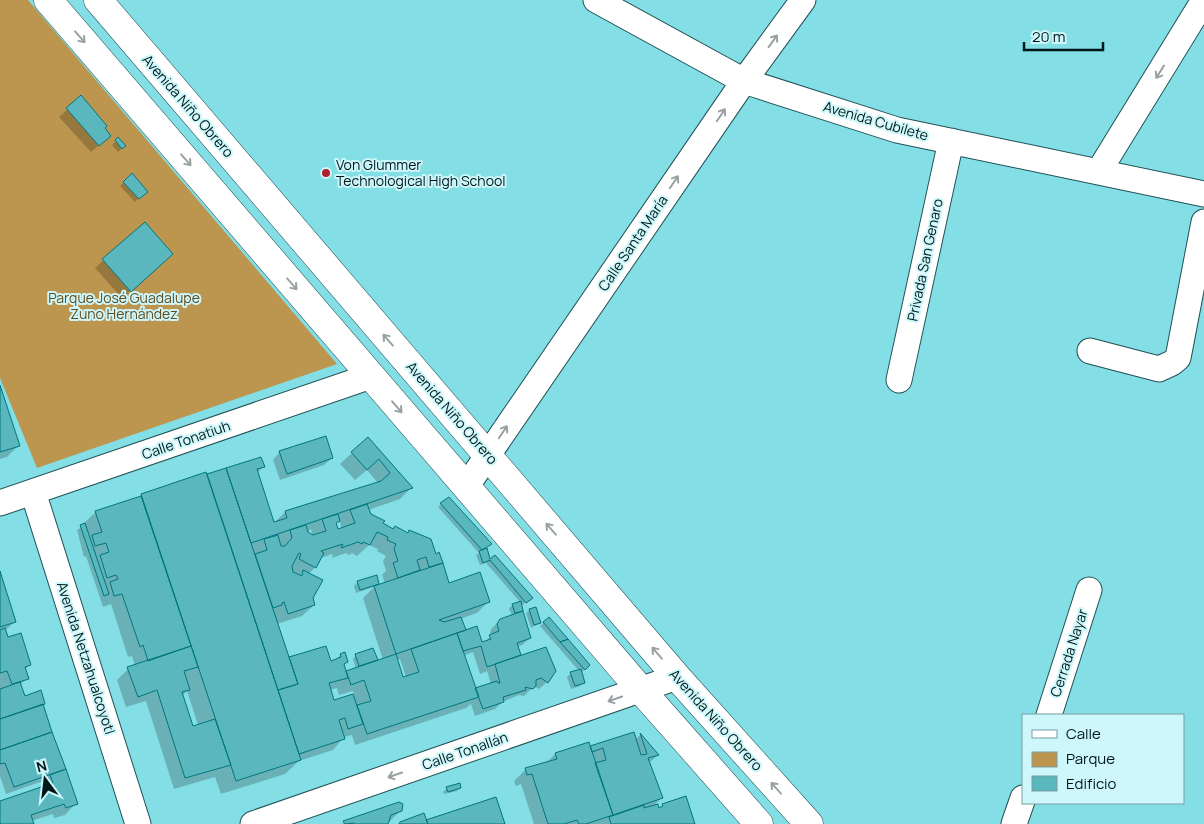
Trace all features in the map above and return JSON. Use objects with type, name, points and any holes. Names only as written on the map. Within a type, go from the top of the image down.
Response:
[{"type":"main road","points":[[48,0],[641,690],[759,824]]},
{"type":"main road","name":"Avenida Niño Obrero","points":[[98,0],[678,677],[808,824]]},
{"type":"street","name":"Avenida Cubilete","points":[[596,0],[744,81],[897,130],[1204,194]]},
{"type":"street","name":"Calle Santa María","points":[[466,487],[744,81],[803,0]]},
{"type":"street","points":[[1099,171],[1204,0]]},
{"type":"street","name":"Privada San Genaro","points":[[899,380],[951,141]]},
{"type":"street","points":[[1090,351],[1159,369],[1178,358],[1204,222]]},
{"type":"street","name":"Calle Tonatiuh","points":[[0,503],[371,376]]},
{"type":"street","name":"Avenida Netzahualcoyotl","points":[[33,492],[138,824]]},
{"type":"street","name":"Cerrada Nayar","points":[[1049,714],[1089,590]]},
{"type":"street","name":"Calle Tonallán","points":[[253,824],[678,677]]},
{"type":"street","points":[[1014,824],[1022,801]]},
{"type":"green space","name":"Parque José Guadalupe Zuno Hernández","points":[[0,0],[28,0],[337,364],[37,468],[0,378]]},
{"type":"building","points":[[81,95],[107,126],[105,128],[111,136],[99,146],[66,108]]},
{"type":"building","points":[[118,137],[126,146],[122,149],[115,140]]},
{"type":"building","points":[[132,173],[148,192],[139,199],[123,182]]},
{"type":"building","points":[[145,222],[173,254],[131,292],[102,259]]},
{"type":"building","points":[[0,385],[20,446],[0,452]]},
{"type":"building","points":[[326,436],[333,458],[287,474],[279,451]]},
{"type":"building","points":[[368,437],[413,488],[251,543],[226,468],[261,457],[265,467],[257,469],[274,522],[287,518],[285,511],[381,481],[390,473],[379,459],[367,470],[351,452]]},
{"type":"building","points":[[226,468],[298,684],[278,690],[207,474]]},
{"type":"building","points":[[206,472],[301,760],[236,781],[141,494]]},
{"type":"building","points":[[141,496],[191,646],[148,661],[143,645],[140,647],[122,594],[114,596],[110,582],[118,579],[116,575],[107,578],[100,555],[109,552],[106,543],[95,546],[92,535],[102,532],[95,511]]},
{"type":"building","points":[[449,497],[492,544],[482,550],[440,503]]},
{"type":"building","points":[[367,504],[371,514],[385,521],[383,523],[393,529],[395,526],[408,533],[409,530],[431,539],[436,554],[439,552],[443,563],[429,567],[426,557],[417,560],[420,570],[398,578],[393,563],[398,561],[394,549],[396,544],[387,540],[388,537],[377,532],[370,545],[358,542],[341,548],[343,544],[321,551],[324,553],[316,568],[299,559],[301,554],[299,553],[292,566],[293,572],[302,576],[303,570],[323,580],[313,598],[315,605],[288,614],[284,602],[282,605],[273,608],[255,554],[267,550],[264,539],[278,535],[281,546],[285,546],[292,538],[290,530],[306,525],[308,532],[313,535],[326,531],[322,519],[338,514],[340,521],[336,523],[338,529],[355,523],[350,510]]},
{"type":"building","points":[[85,523],[109,594],[104,596],[80,525]]},
{"type":"building","points":[[487,548],[490,559],[495,555],[533,598],[526,603],[490,560],[483,563],[479,551]]},
{"type":"building","points":[[443,563],[449,583],[480,572],[490,602],[439,620],[444,622],[461,617],[466,630],[396,654],[374,586]]},
{"type":"building","points":[[0,571],[16,622],[0,627]]},
{"type":"building","points":[[377,575],[379,584],[360,590],[357,581]]},
{"type":"building","points":[[521,601],[523,611],[515,613],[512,604]]},
{"type":"building","points":[[536,607],[541,623],[534,625],[529,609]]},
{"type":"building","points":[[523,611],[531,638],[517,643],[521,655],[487,667],[481,646],[463,651],[457,633],[477,626],[482,642],[491,639],[489,635],[499,631],[497,624],[500,619]]},
{"type":"building","points":[[549,617],[568,639],[560,642],[543,622]]},
{"type":"building","points":[[5,628],[8,637],[21,633],[31,665],[25,667],[29,679],[12,684],[7,671],[0,673],[0,630]]},
{"type":"building","points":[[457,633],[479,697],[367,734],[357,705],[371,701],[364,680],[351,685],[346,671],[396,654],[403,677],[419,672],[411,649]]},
{"type":"building","points":[[568,639],[590,665],[585,670],[560,642]]},
{"type":"building","points":[[191,646],[198,667],[184,671],[190,690],[182,692],[193,726],[215,719],[231,765],[185,778],[157,690],[138,697],[127,667]]},
{"type":"building","points":[[326,646],[331,661],[341,657],[340,654],[345,652],[348,662],[344,664],[348,678],[329,683],[334,700],[353,694],[363,724],[348,729],[345,718],[339,720],[345,739],[299,754],[278,690],[298,684],[289,657]]},
{"type":"building","points":[[546,647],[556,671],[548,683],[541,678],[536,680],[536,686],[533,689],[525,687],[526,690],[503,697],[504,702],[483,709],[475,688],[497,681],[500,683],[495,664]]},
{"type":"building","points":[[373,648],[378,660],[359,666],[355,654]]},
{"type":"building","points":[[581,669],[585,683],[575,686],[570,672]]},
{"type":"building","points":[[20,682],[25,696],[41,690],[45,704],[0,719],[0,689]]},
{"type":"building","points":[[43,704],[52,732],[0,750],[0,719]]},
{"type":"building","points":[[52,732],[66,769],[14,787],[5,763],[0,764],[0,750]]},
{"type":"building","points":[[634,732],[641,755],[647,754],[640,733],[659,755],[648,758],[663,798],[613,815],[595,763],[606,760],[603,748],[592,752],[590,746]]},
{"type":"building","points":[[589,742],[613,815],[586,824],[579,824],[577,820],[564,824],[548,824],[532,774],[527,775],[525,768],[557,759],[555,753]]},
{"type":"building","points":[[66,769],[78,804],[66,808],[64,804],[31,815],[34,824],[0,824],[0,801],[53,783],[50,775]]},
{"type":"building","points":[[460,783],[461,788],[448,792],[446,787]]},
{"type":"building","points":[[686,796],[695,824],[611,824],[609,817],[644,805],[644,808],[658,804],[659,808],[663,806],[662,804]]},
{"type":"building","points":[[496,797],[505,824],[428,824],[426,820]]},
{"type":"building","points":[[399,802],[403,804],[402,811],[391,815],[388,824],[345,824],[343,821]]},
{"type":"building","points":[[424,813],[428,824],[399,824],[400,822]]},
{"type":"place","name":"Von Glummer Technological High School","points":[[326,173]]}]
